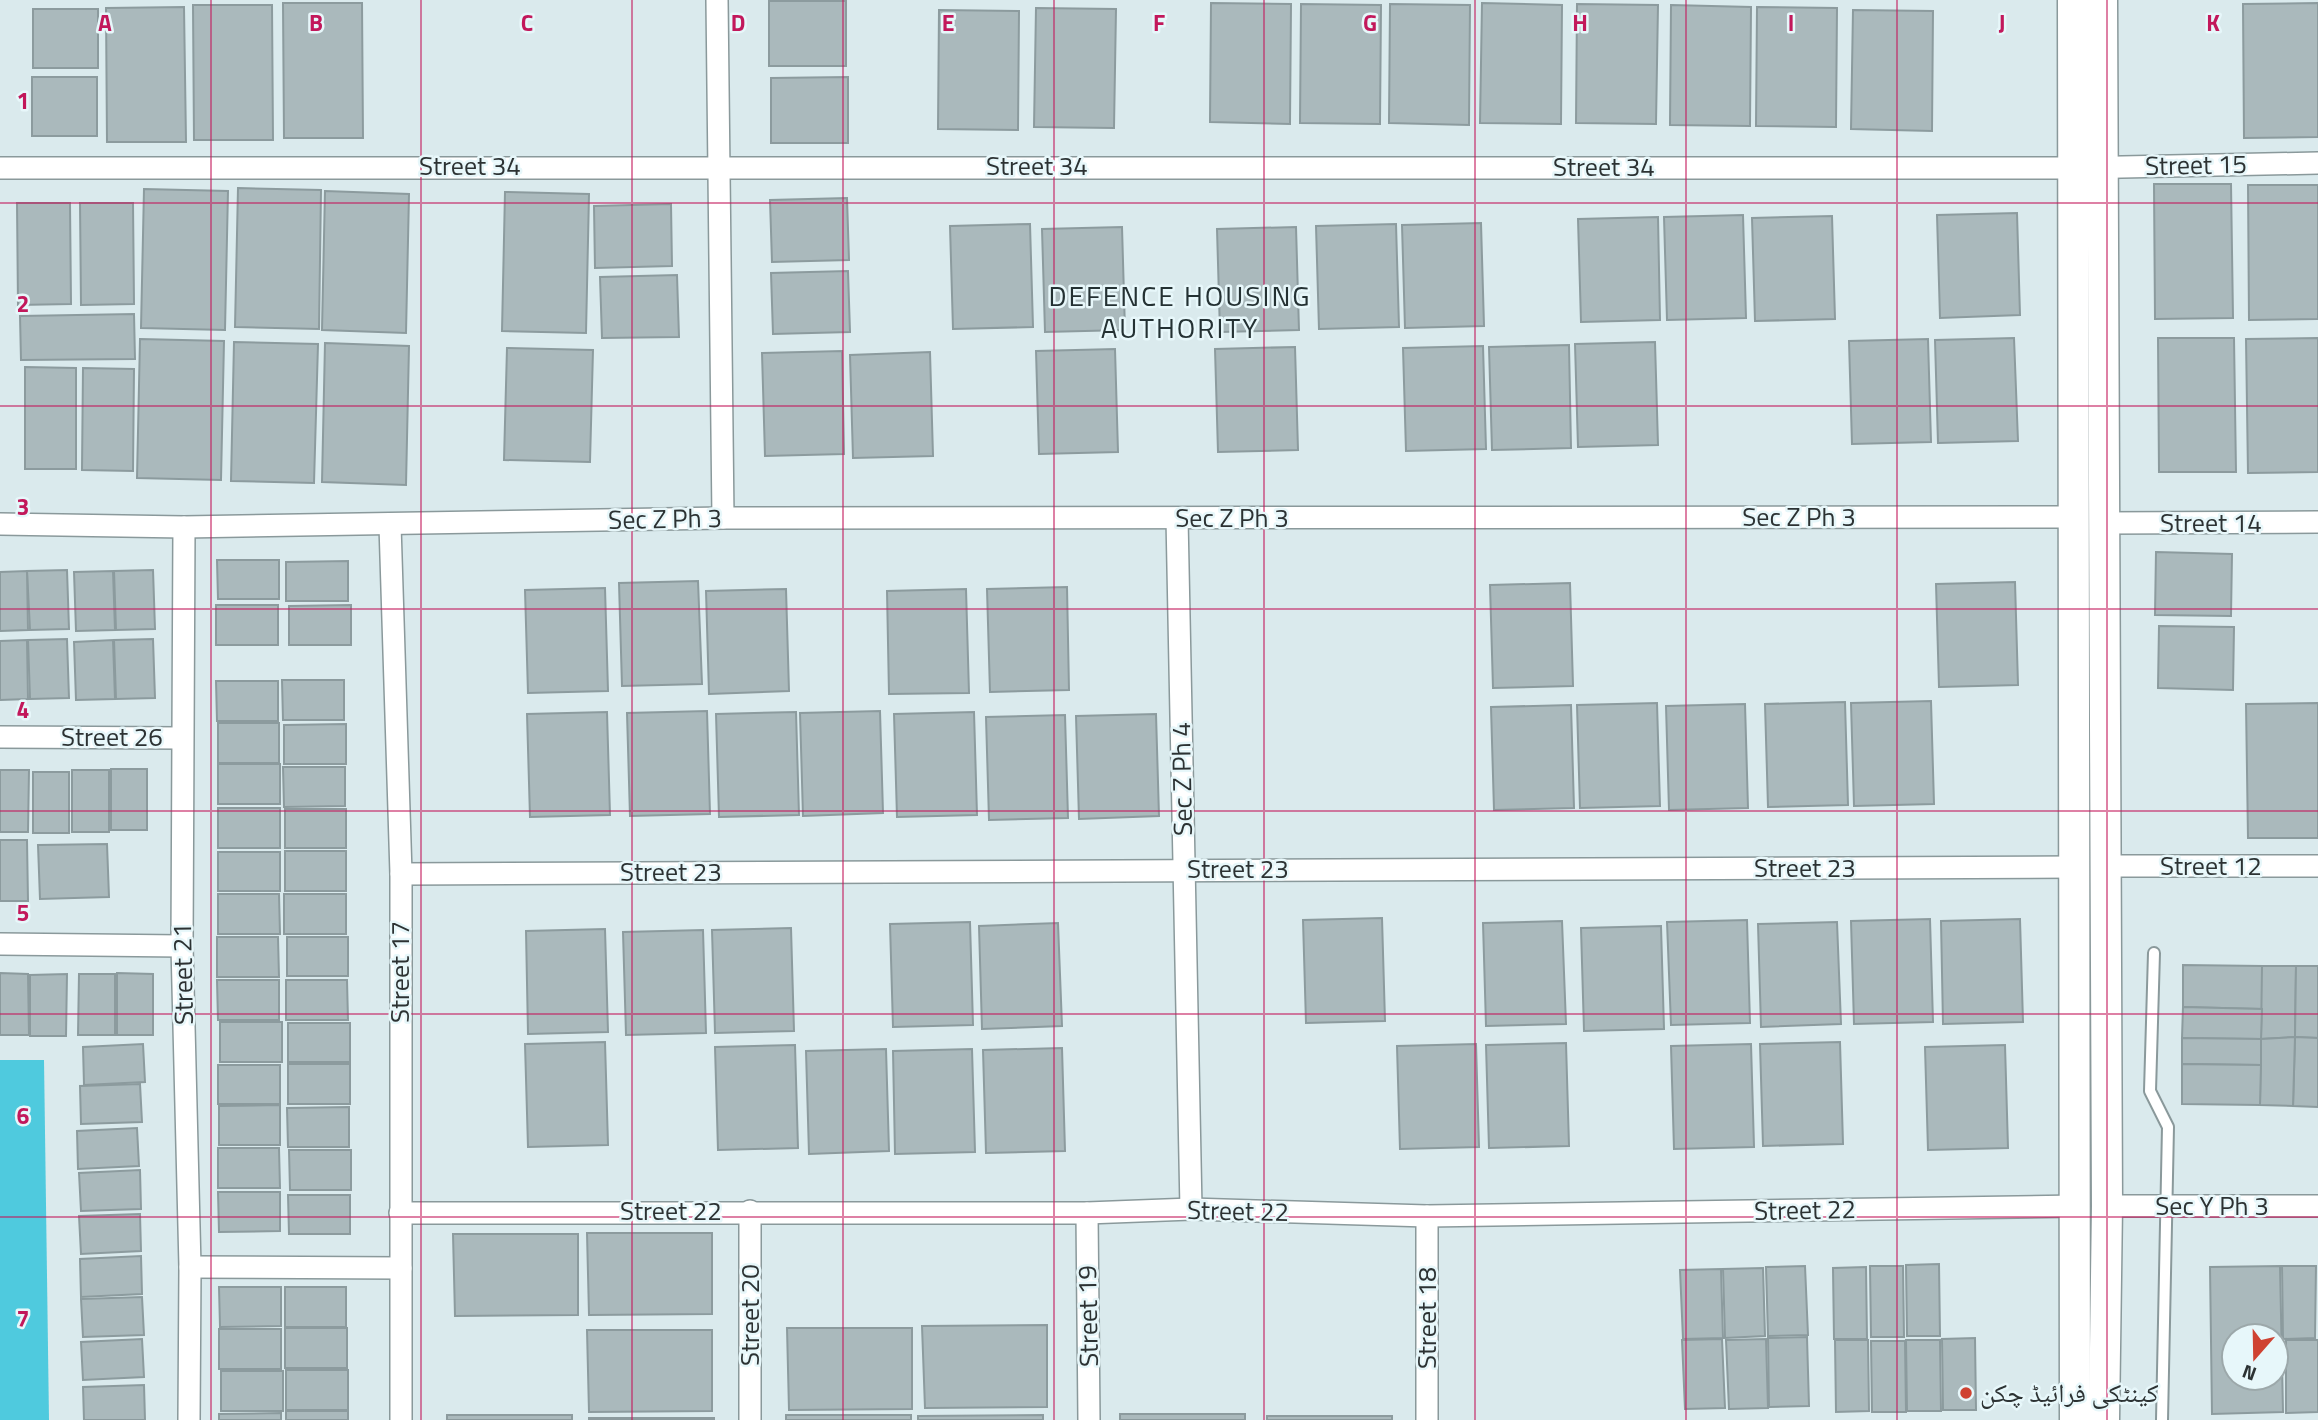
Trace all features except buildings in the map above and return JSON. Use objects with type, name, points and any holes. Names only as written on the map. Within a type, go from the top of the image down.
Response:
[{"type":"main road","points":[[2073,0],[2089,167],[2104,523],[2077,1206],[2075,1420]]},
{"type":"main road","points":[[2102,0],[2089,167],[2074,517],[2107,1206],[2104,1420]]},
{"type":"street","points":[[717,0],[723,518]]},
{"type":"street","name":"Street 15","points":[[2089,167],[2318,163]]},
{"type":"street","name":"Street 34","points":[[0,168],[718,165],[2089,167]]},
{"type":"street","name":"Sec Z Ph 3","points":[[0,524],[184,527],[723,518],[2074,517]]},
{"type":"street","name":"Sec Z Ph 4","points":[[1177,518],[1191,1209]]},
{"type":"street","name":"Street 14","points":[[2104,523],[2318,522]]},
{"type":"street","name":"Street 17","points":[[390,525],[401,874],[401,1420]]},
{"type":"street","name":"Street 21","points":[[184,527],[182,946],[190,1267],[189,1420]]},
{"type":"street","name":"Street 26","points":[[0,737],[181,738]]},
{"type":"street","name":"Street 12","points":[[2090,867],[2318,866]]},
{"type":"street","name":"Street 23","points":[[401,874],[2090,867]]},
{"type":"street","points":[[0,944],[182,946]]},
{"type":"street","name":"Street 22","points":[[400,1213],[750,1210],[1087,1213],[1191,1209],[1427,1216],[2077,1206]]},
{"type":"street","name":"Sec Y Ph 3","points":[[2107,1206],[2318,1206]]},
{"type":"street","name":"Street 20","points":[[750,1210],[750,1420]]},
{"type":"street","name":"Street 19","points":[[1087,1213],[1089,1420]]},
{"type":"street","name":"Street 18","points":[[1427,1216],[1427,1420]]},
{"type":"street","points":[[190,1267],[401,1268]]},
{"type":"lane","points":[[2154,953],[2150,1091],[2168,1127],[2162,1420]]},
{"type":"shaded area","points":[[0,1060],[44,1060],[49,1420],[0,1420]]},
{"type":"place","name":"کینٹکی فرائیڈ چکن","points":[[1966,1393]]},
{"type":"district","name":"DEFENCE HOUSING AUTHORITY","points":[[1180,312]]}]
